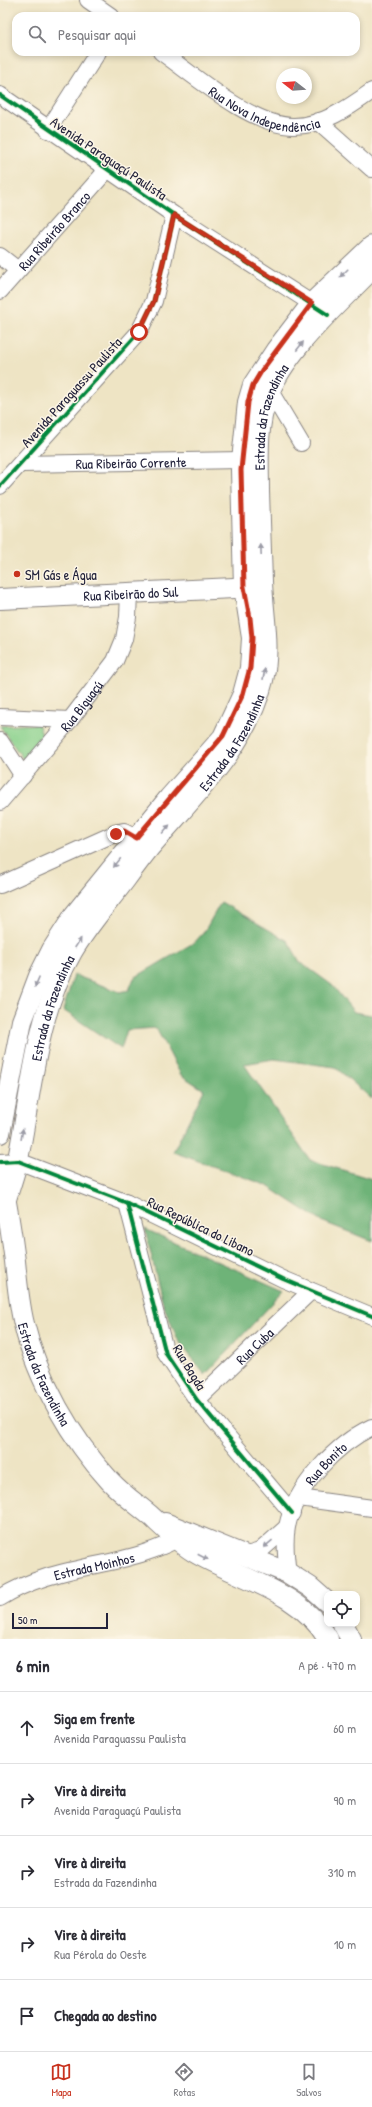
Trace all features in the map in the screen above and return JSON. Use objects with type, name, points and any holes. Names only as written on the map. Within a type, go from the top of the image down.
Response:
[{"type":"main road","name":"Estrada da Fazendinha","points":[[0,1133],[22,1021],[39,976],[52,950],[75,914],[142,843],[216,770],[237,741],[255,706],[263,680],[267,653],[253,588],[241,460],[248,402],[253,385],[276,350],[312,303],[372,246]]},
{"type":"main road","name":"Estrada da Fazendinha","points":[[253,588],[259,443],[264,408],[270,390],[281,370],[307,337],[372,269]]},
{"type":"main road","name":"Rua Ribeirão do Sul","points":[[2,596],[253,588]]},
{"type":"main road","name":"Estrada da Fazendinha","points":[[6,1199],[9,1162],[42,1032],[58,981],[71,954],[142,843]]},
{"type":"main road","name":"Estrada da Fazendinha","points":[[0,1170],[6,1199],[23,1322],[33,1358],[48,1392],[93,1460],[130,1500],[151,1516],[182,1536],[247,1556],[288,1573],[324,1600]]},
{"type":"main road","name":"Estrada da Fazendinha","points":[[182,1536],[196,1553],[277,1592],[296,1604],[311,1616],[328,1639]]},
{"type":"main road","points":[[345,1627],[351,1639]]},
{"type":"street","points":[[88,0],[105,12]]},
{"type":"street","points":[[111,12],[112,0]]},
{"type":"street","points":[[48,130],[95,56]]},
{"type":"street","name":"Rua Nova Independência","points":[[167,56],[221,95],[255,116],[273,123],[293,126],[318,122],[352,106],[372,90]]},
{"type":"street","name":"Avenida Paraguaçú Paulista","points":[[0,95],[48,130],[174,215],[312,303],[328,315]]},
{"type":"street","points":[[318,122],[372,169]]},
{"type":"street","name":"Rua Ribeirão Branco","points":[[0,291],[107,170]]},
{"type":"street","name":"Avenida Paraguassu Paulista","points":[[0,486],[139,332],[154,301],[174,215]]},
{"type":"street","points":[[0,256],[18,270]]},
{"type":"street","points":[[270,390],[301,442]]},
{"type":"street","name":"Rua Ribeirão Corrente","points":[[21,464],[241,460]]},
{"type":"street","name":"Rua Biguaçú","points":[[0,802],[70,720],[115,661],[124,639],[128,617],[129,593]]},
{"type":"street","points":[[0,717],[70,720]]},
{"type":"street","points":[[2,749],[23,776]]},
{"type":"street","points":[[0,885],[124,831],[142,843]]},
{"type":"street","name":"Rua República do Libano","points":[[9,1162],[127,1202],[310,1291],[372,1316]]},
{"type":"street","name":"Rua Bagda","points":[[127,1202],[166,1354],[196,1400],[289,1520]]},
{"type":"street","name":"Rua Cuba","points":[[196,1400],[310,1291]]},
{"type":"street","name":"Rua Bonito","points":[[289,1520],[299,1498],[316,1472],[332,1453],[356,1434],[372,1427]]},
{"type":"street","points":[[299,1498],[372,1508]]},
{"type":"street","points":[[247,1556],[260,1551],[289,1520]]},
{"type":"street","points":[[288,1573],[289,1520]]},
{"type":"street","name":"Estrada Moinhos","points":[[0,1598],[44,1576],[141,1555],[182,1536]]},
{"type":"green space","points":[[38,724],[45,741],[26,763],[0,726]]},
{"type":"green space","points":[[221,902],[288,941],[300,962],[332,985],[354,1012],[372,1015],[372,1099],[335,1067],[274,1059],[244,1064],[310,1160],[372,1179],[372,1241],[321,1221],[266,1185],[173,1152],[204,1090],[181,1075],[156,1028],[127,1030],[121,1049],[63,1010],[74,975],[120,992],[129,990],[134,978],[195,942],[204,932]]},
{"type":"green space","points":[[145,1229],[284,1291],[205,1375],[178,1340],[163,1304]]},
{"type":"cycle path","points":[[0,95],[174,215],[328,315]]},
{"type":"cycle path","points":[[0,486],[139,332],[154,301],[174,215]]},
{"type":"cycle path","points":[[0,1162],[18,1161],[127,1203],[283,1279],[372,1316]]},
{"type":"cycle path","points":[[127,1203],[166,1354],[197,1400],[292,1513]]},
{"type":"place","name":"SM Gás e Água","points":[[17,574]]},
{"type":"route","points":[[116,834],[124,831],[136,838],[223,736],[243,694],[250,668],[252,638],[244,587],[241,470],[248,402],[253,385],[262,370],[312,303],[174,215],[154,301],[139,332]]}]
